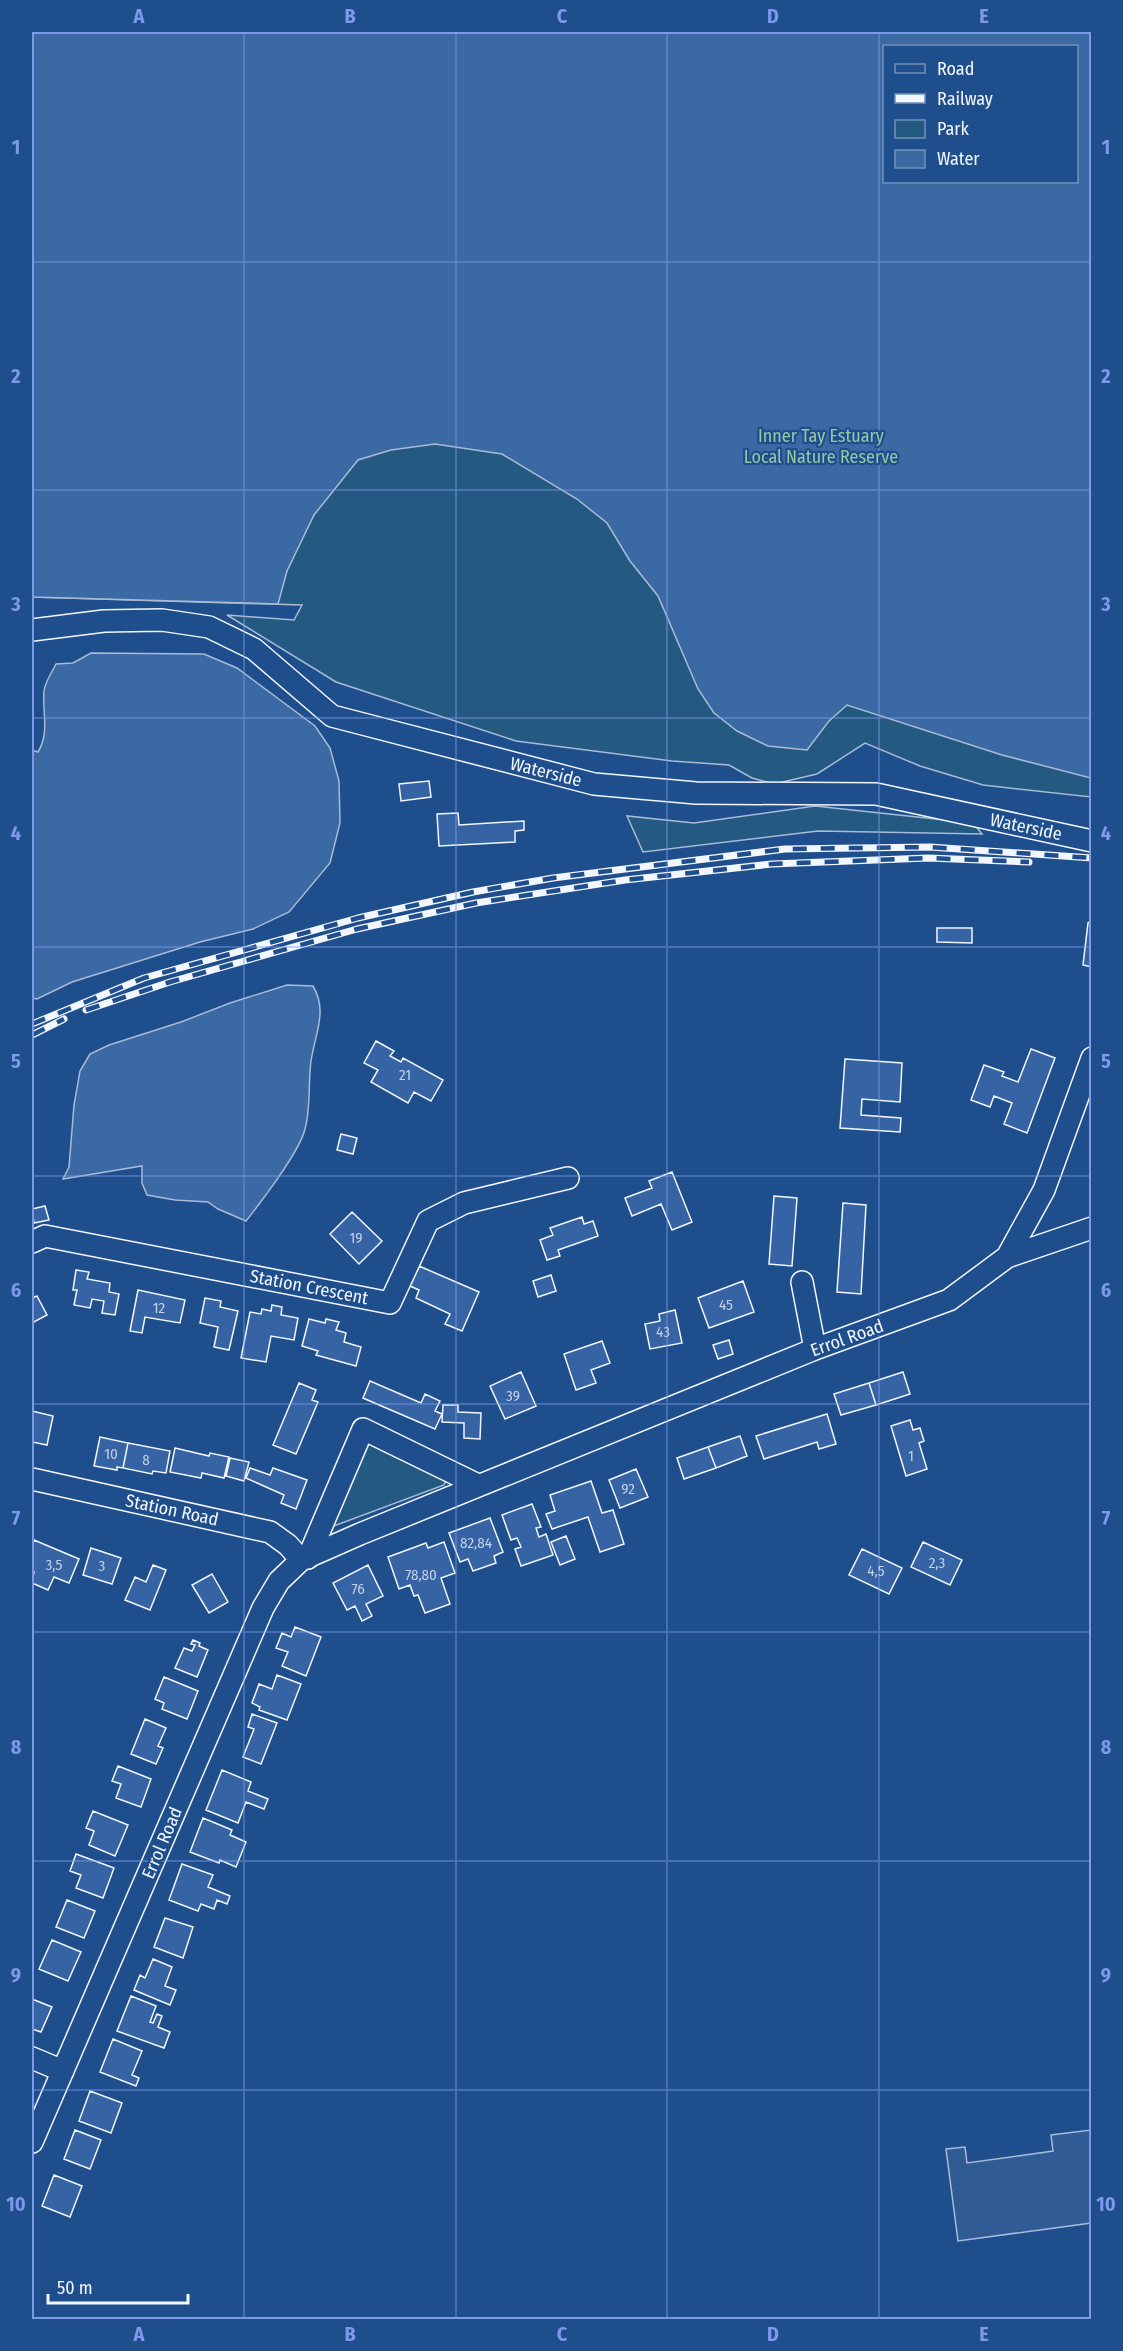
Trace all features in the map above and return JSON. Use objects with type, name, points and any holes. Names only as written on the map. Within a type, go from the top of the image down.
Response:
[{"type":"street","name":"Waterside","points":[[32,630],[104,621],[162,620],[209,627],[254,649],[332,716],[594,784],[696,794],[876,794],[1092,841]]},
{"type":"street","name":"Errol Road","points":[[32,2142],[263,1608],[279,1581],[305,1559],[478,1485],[815,1349],[949,1300],[1007,1257],[1044,1190],[1092,1058]]},
{"type":"street","name":"Station Crescent","points":[[32,1242],[45,1236],[390,1303],[428,1221],[464,1203],[568,1178]]},
{"type":"street","points":[[1007,1257],[1092,1228]]},
{"type":"street","points":[[802,1282],[815,1349]]},
{"type":"street","name":"Errol Road","points":[[305,1559],[363,1429],[478,1485]]},
{"type":"street","name":"Station Road","points":[[32,1479],[270,1532],[305,1559]]},
{"type":"street","points":[[32,2058],[63,2071]]},
{"type":"green space","name":"Inner Tay Estuary Local Nature Reserve","points":[[32,32],[1091,32],[1091,797],[983,785],[920,766],[865,743],[817,774],[774,784],[752,778],[729,765],[672,761],[516,741],[336,682],[227,615],[294,620],[302,605],[32,597]]},
{"type":"green space","points":[[815,806],[973,823],[982,834],[818,831],[643,852],[627,816],[694,823]]},
{"type":"green space","points":[[370,1443],[446,1480],[444,1485],[331,1527],[364,1448]]},
{"type":"shaded area","points":[[1091,2130],[1091,2223],[958,2241],[946,2149],[965,2147],[967,2163],[1053,2151],[1051,2135]]},
{"type":"water","name":"Inner Tay Estuary Local Nature Reserve","points":[[32,32],[1091,32],[1091,778],[1002,755],[847,705],[829,721],[807,750],[768,746],[737,731],[714,713],[698,689],[658,596],[630,561],[607,523],[577,499],[502,454],[435,444],[391,450],[358,460],[314,515],[287,571],[278,604],[32,597]]},
{"type":"water","points":[[91,653],[204,654],[237,668],[315,726],[330,748],[339,781],[340,823],[330,863],[289,912],[253,929],[200,942],[72,982],[37,999],[32,998],[32,750],[38,752],[42,745],[45,722],[44,691],[56,664],[73,663]]},
{"type":"water","points":[[287,985],[313,986],[320,1004],[319,1023],[311,1061],[307,1121],[296,1150],[246,1221],[208,1202],[147,1195],[142,1183],[142,1166],[63,1179],[69,1167],[74,1105],[80,1071],[90,1054],[109,1045]]},
{"type":"building","points":[[429,781],[431,797],[401,801],[399,784]]},
{"type":"building","points":[[458,813],[459,825],[524,821],[524,830],[515,831],[515,842],[439,846],[437,814]]},
{"type":"building","points":[[1092,920],[1092,967],[1083,965],[1088,923]]},
{"type":"building","points":[[937,928],[972,928],[972,943],[937,942]]},
{"type":"building","points":[[376,1041],[394,1051],[390,1056],[401,1062],[403,1058],[443,1080],[431,1101],[414,1092],[408,1103],[371,1082],[378,1070],[364,1063]]},
{"type":"building","points":[[1031,1049],[1055,1058],[1027,1133],[1004,1124],[1012,1103],[994,1096],[990,1107],[971,1100],[984,1065],[1004,1072],[1002,1076],[1018,1082]]},
{"type":"building","points":[[845,1059],[902,1063],[900,1102],[862,1099],[861,1115],[901,1118],[900,1132],[840,1128]]},
{"type":"building","points":[[341,1134],[357,1138],[353,1154],[337,1150]]},
{"type":"building","points":[[672,1172],[692,1222],[672,1230],[661,1204],[632,1216],[625,1198],[652,1188],[649,1181]]},
{"type":"building","points":[[774,1196],[797,1198],[792,1266],[769,1264]]},
{"type":"building","points":[[843,1203],[866,1205],[861,1294],[837,1292]]},
{"type":"building","points":[[45,1206],[49,1220],[34,1223],[32,1209]]},
{"type":"building","points":[[352,1212],[382,1241],[359,1264],[330,1234]]},
{"type":"building","points":[[582,1217],[584,1224],[593,1221],[598,1236],[558,1250],[560,1256],[547,1260],[540,1240],[553,1235],[550,1228]]},
{"type":"building","points":[[419,1266],[479,1292],[462,1331],[445,1324],[450,1314],[416,1298],[419,1290],[410,1286]]},
{"type":"building","points":[[76,1270],[89,1272],[87,1279],[110,1283],[109,1292],[119,1294],[115,1315],[102,1313],[104,1301],[92,1299],[90,1308],[74,1305],[77,1290],[73,1290]]},
{"type":"building","points":[[551,1275],[556,1291],[538,1297],[533,1281]]},
{"type":"building","points":[[743,1281],[754,1312],[709,1328],[698,1298]]},
{"type":"building","points":[[138,1290],[185,1300],[180,1323],[145,1317],[142,1333],[130,1331]]},
{"type":"building","points":[[37,1296],[47,1315],[32,1323],[32,1298]]},
{"type":"building","points":[[205,1298],[221,1301],[220,1307],[238,1311],[229,1350],[214,1347],[218,1327],[200,1323]]},
{"type":"building","points":[[272,1305],[282,1307],[281,1315],[298,1318],[294,1340],[271,1336],[266,1362],[241,1358],[250,1312],[261,1314],[262,1309],[271,1311]]},
{"type":"building","points":[[675,1310],[682,1343],[650,1349],[645,1324],[660,1321],[659,1314]]},
{"type":"building","points":[[309,1319],[325,1323],[326,1319],[339,1322],[336,1330],[346,1333],[344,1342],[361,1347],[356,1366],[316,1355],[318,1351],[302,1346]]},
{"type":"building","points":[[729,1340],[733,1354],[718,1359],[713,1345]]},
{"type":"building","points":[[602,1341],[610,1363],[591,1370],[596,1383],[576,1390],[564,1354]]},
{"type":"building","points":[[521,1372],[536,1406],[505,1419],[490,1386]]},
{"type":"building","points":[[903,1372],[910,1394],[876,1405],[869,1383]]},
{"type":"building","points":[[370,1381],[421,1403],[425,1394],[440,1401],[435,1411],[442,1414],[435,1429],[363,1398]]},
{"type":"building","points":[[299,1383],[316,1390],[312,1400],[318,1402],[296,1454],[273,1445]]},
{"type":"building","points":[[869,1383],[876,1405],[841,1415],[834,1394]]},
{"type":"building","points":[[443,1405],[458,1405],[458,1412],[481,1413],[480,1439],[464,1438],[464,1423],[442,1422]]},
{"type":"building","points":[[32,1411],[53,1416],[47,1445],[32,1442]]},
{"type":"building","points":[[827,1414],[836,1444],[819,1449],[817,1442],[764,1459],[756,1436]]},
{"type":"building","points":[[910,1420],[913,1430],[920,1428],[924,1441],[919,1443],[927,1469],[906,1476],[891,1426]]},
{"type":"building","points":[[740,1436],[747,1456],[716,1468],[708,1447]]},
{"type":"building","points":[[100,1437],[128,1443],[123,1468],[117,1467],[117,1470],[94,1466]]},
{"type":"building","points":[[128,1443],[170,1451],[166,1473],[153,1471],[152,1474],[123,1468]]},
{"type":"building","points":[[708,1447],[716,1468],[684,1479],[677,1458]]},
{"type":"building","points":[[175,1448],[209,1456],[210,1453],[229,1457],[224,1478],[202,1473],[201,1478],[170,1472]]},
{"type":"building","points":[[230,1458],[249,1462],[244,1481],[226,1476]]},
{"type":"building","points":[[250,1468],[270,1475],[273,1468],[307,1480],[296,1509],[281,1503],[284,1495],[246,1478]]},
{"type":"building","points":[[636,1469],[648,1497],[620,1508],[609,1480]]},
{"type":"building","points":[[591,1481],[602,1513],[613,1510],[624,1544],[600,1552],[588,1517],[552,1529],[546,1514],[555,1511],[550,1495]]},
{"type":"building","points":[[532,1504],[541,1527],[536,1528],[539,1537],[546,1534],[553,1555],[521,1566],[515,1549],[521,1547],[517,1538],[511,1540],[502,1515]]},
{"type":"building","points":[[490,1518],[503,1552],[494,1556],[496,1563],[473,1571],[468,1559],[460,1562],[449,1533]]},
{"type":"building","points":[[566,1536],[575,1559],[560,1565],[551,1542]]},
{"type":"building","points":[[34,1540],[79,1559],[69,1583],[54,1577],[48,1590],[32,1583]]},
{"type":"building","points":[[444,1542],[455,1573],[441,1578],[450,1604],[425,1613],[418,1595],[414,1596],[410,1585],[399,1589],[388,1557],[426,1543],[428,1548]]},
{"type":"building","points":[[923,1542],[962,1560],[950,1585],[911,1567]]},
{"type":"building","points":[[91,1548],[121,1558],[112,1584],[83,1575]]},
{"type":"building","points":[[862,1549],[902,1568],[889,1594],[849,1575]]},
{"type":"building","points":[[153,1565],[166,1570],[150,1610],[125,1600],[135,1577],[146,1582]]},
{"type":"building","points":[[368,1565],[383,1596],[366,1604],[372,1616],[362,1621],[355,1606],[347,1610],[333,1583]]},
{"type":"building","points":[[212,1574],[228,1602],[209,1613],[192,1585]]},
{"type":"building","points":[[295,1627],[321,1637],[306,1676],[282,1666],[288,1652],[276,1648],[282,1633],[291,1637]]},
{"type":"building","points":[[193,1640],[208,1650],[197,1677],[175,1668],[184,1648],[192,1651],[195,1645],[191,1644]]},
{"type":"building","points":[[277,1675],[301,1684],[287,1720],[259,1710],[260,1707],[252,1703],[259,1684],[272,1689]]},
{"type":"building","points":[[164,1677],[198,1691],[187,1719],[162,1709],[164,1703],[155,1699]]},
{"type":"building","points":[[252,1714],[277,1723],[261,1764],[243,1757],[254,1729],[248,1727]]},
{"type":"building","points":[[145,1719],[166,1728],[158,1746],[163,1748],[156,1764],[131,1754]]},
{"type":"building","points":[[118,1766],[151,1779],[141,1807],[116,1798],[121,1784],[112,1781]]},
{"type":"building","points":[[222,1770],[251,1782],[248,1791],[268,1799],[264,1809],[246,1802],[238,1823],[206,1810]]},
{"type":"building","points":[[93,1811],[128,1825],[115,1856],[89,1845],[94,1831],[86,1828]]},
{"type":"building","points":[[203,1818],[232,1830],[230,1835],[246,1842],[236,1867],[190,1852]]},
{"type":"building","points":[[76,1854],[114,1868],[103,1898],[76,1888],[81,1875],[70,1871]]},
{"type":"building","points":[[182,1864],[213,1875],[208,1887],[230,1896],[227,1904],[217,1900],[214,1909],[201,1904],[198,1911],[169,1900]]},
{"type":"building","points":[[67,1900],[95,1911],[84,1938],[56,1927]]},
{"type":"building","points":[[165,1918],[193,1927],[183,1958],[154,1947]]},
{"type":"building","points":[[52,1940],[81,1952],[68,1981],[39,1969]]},
{"type":"building","points":[[153,1959],[172,1967],[165,1986],[176,1990],[170,2005],[134,1990],[140,1975],[145,1978]]},
{"type":"building","points":[[131,1996],[156,2006],[150,2022],[153,2023],[157,2014],[162,2016],[158,2027],[170,2032],[164,2048],[117,2031]]},
{"type":"building","points":[[32,1999],[52,2007],[41,2032],[32,2029]]},
{"type":"building","points":[[113,2039],[142,2051],[132,2075],[139,2078],[136,2086],[100,2072]]},
{"type":"building","points":[[90,2091],[122,2103],[111,2133],[79,2121]]},
{"type":"building","points":[[75,2130],[101,2140],[90,2169],[64,2159]]},
{"type":"building","points":[[54,2175],[82,2186],[70,2217],[42,2206]]},
{"type":"railway","points":[[32,1024],[144,978],[358,918],[473,892],[553,878],[785,849],[930,847],[1092,858]]},
{"type":"railway","points":[[86,1010],[170,982],[357,929],[476,903],[625,880],[772,864],[928,858],[1029,862]]},
{"type":"railway","points":[[32,1035],[64,1019]]}]
